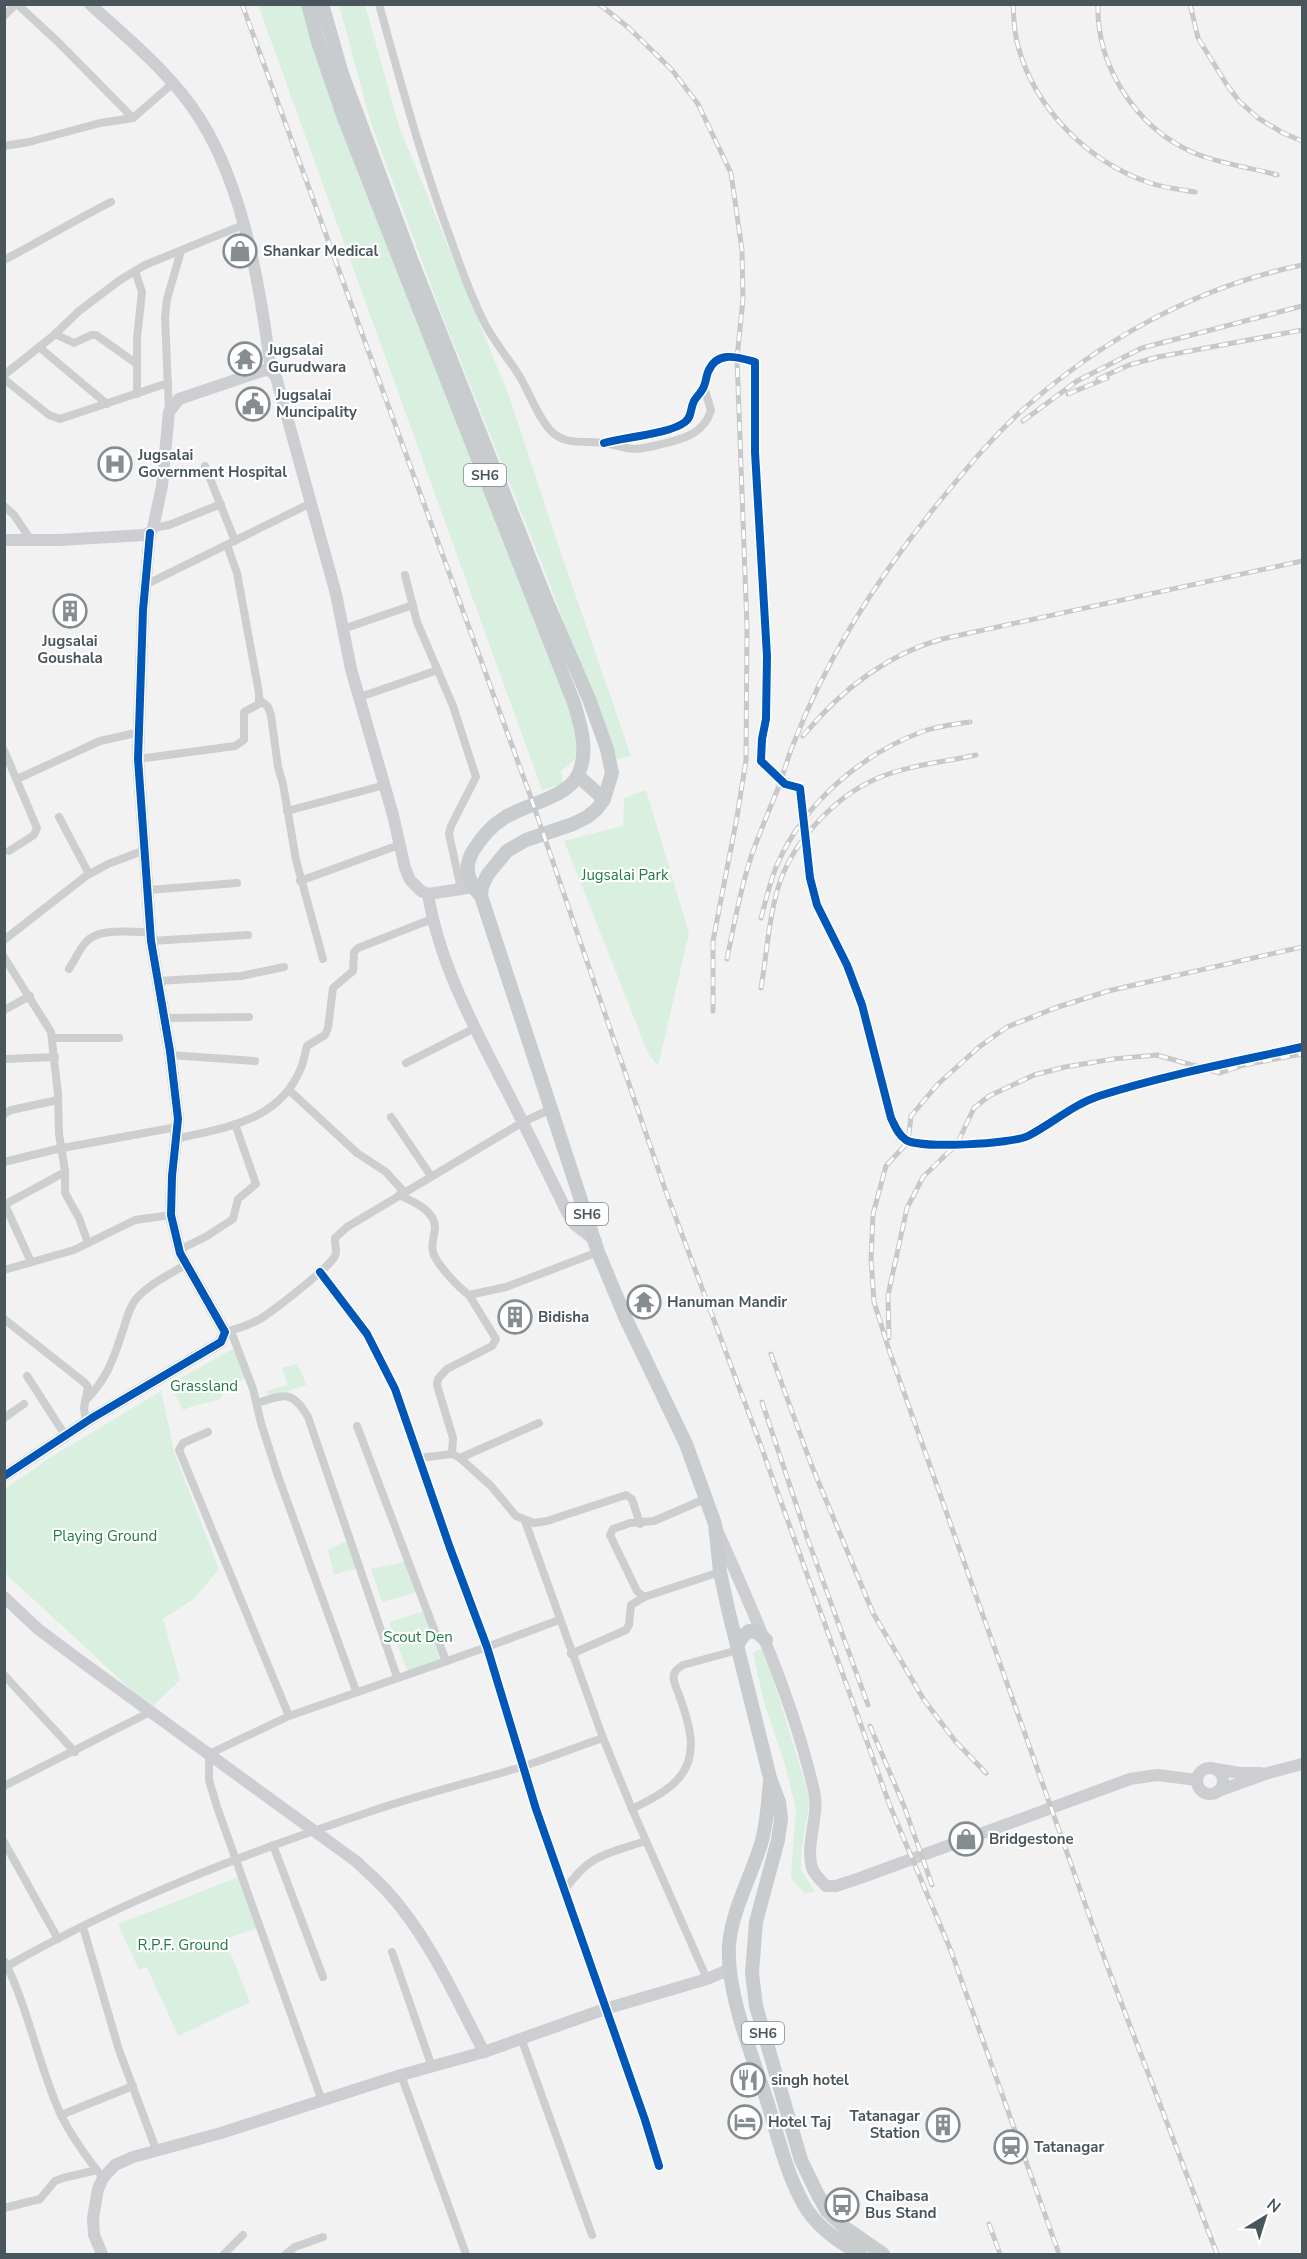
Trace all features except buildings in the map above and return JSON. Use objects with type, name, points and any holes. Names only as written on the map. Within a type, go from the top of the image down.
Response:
[{"type":"main road","name":"SH6","points":[[308,4],[318,42],[344,118],[574,703],[581,728],[584,750],[578,776],[561,792],[504,818],[489,830],[471,855],[468,865],[474,889],[597,1247],[626,1320],[686,1444],[714,1524],[720,1572],[737,1648],[770,1778],[779,1802],[781,1819],[778,1840],[756,1923],[752,1973],[756,2006],[801,2160],[827,2211],[844,2227],[883,2254]]},
{"type":"main road","name":"SH6","points":[[322,4],[342,74],[411,259],[600,730],[612,773],[604,799]]},
{"type":"main road","points":[[474,889],[507,851],[526,840],[587,817],[597,809],[604,799],[578,776]]},
{"type":"main road","points":[[737,1648],[742,1636],[749,1631],[756,1632],[766,1640]]},
{"type":"main road","name":"SH6","points":[[770,1778],[766,1825],[729,1943],[730,1969],[736,2003],[790,2175],[803,2204],[817,2222],[838,2241],[860,2254]]},
{"type":"street","points":[[4,16],[16,4],[58,42],[133,118]]},
{"type":"street","points":[[90,4],[142,51],[172,84],[200,118],[220,154],[261,290],[272,371],[276,377],[336,594],[351,669],[385,785],[405,868],[411,880],[421,891],[428,894],[474,889],[449,834],[476,777],[453,705],[413,605],[405,575]]},
{"type":"street","points":[[379,4],[424,165],[461,268],[484,322],[517,372],[546,425],[553,432],[572,442],[604,443],[626,450],[645,448],[694,434],[703,427],[711,410],[704,387]]},
{"type":"street","points":[[4,146],[29,142],[100,123],[133,118],[172,84]]},
{"type":"street","points":[[4,260],[52,235],[74,220],[111,202]]},
{"type":"street","points":[[168,383],[67,418],[55,418],[4,377],[99,295],[135,271],[243,225]]},
{"type":"street","points":[[181,251],[167,299],[165,317],[169,412],[162,486],[152,530],[146,585],[138,759],[151,936],[170,1055],[177,1133],[172,1176],[171,1215],[185,1265],[228,1332],[257,1403],[278,1476],[356,1691]]},
{"type":"street","points":[[135,271],[142,291],[137,338],[137,394]]},
{"type":"street","points":[[55,334],[74,343],[91,334],[96,335],[137,364]]},
{"type":"street","points":[[39,347],[107,404]]},
{"type":"street","points":[[604,443],[622,437],[669,429],[684,423],[689,419],[694,402],[704,387],[713,363],[729,355],[755,362],[755,452],[767,656],[766,719],[761,761],[785,784],[800,788],[810,878],[817,905],[847,966],[862,1005],[891,1118],[899,1134],[908,1142],[984,1144],[1026,1137],[1063,1113],[1097,1097],[1196,1070],[1302,1047]]},
{"type":"street","points":[[169,412],[179,399],[265,370],[272,371]]},
{"type":"street","points":[[205,466],[221,504],[231,543],[260,700],[268,706],[271,715],[278,767],[300,881],[323,959]]},
{"type":"street","points":[[146,585],[311,503]]},
{"type":"street","points":[[4,540],[123,537],[170,525],[221,504]]},
{"type":"street","points":[[4,506],[14,515],[31,540]]},
{"type":"street","points":[[343,628],[413,605]]},
{"type":"street","points":[[360,697],[438,670]]},
{"type":"street","points":[[138,759],[239,745],[245,735],[244,712],[256,706],[260,700]]},
{"type":"street","points":[[17,779],[100,741],[140,732]]},
{"type":"street","points":[[4,750],[37,831],[9,852]]},
{"type":"street","points":[[287,811],[385,785]]},
{"type":"street","points":[[59,817],[89,874]]},
{"type":"street","points":[[300,881],[399,845]]},
{"type":"street","points":[[4,940],[89,874],[145,850]]},
{"type":"street","points":[[148,890],[237,883]]},
{"type":"street","points":[[428,894],[432,919],[443,954],[475,1028],[574,1224],[597,1247],[506,1287],[470,1295]]},
{"type":"street","points":[[4,1162],[62,1149],[235,1124],[264,1113],[289,1090],[300,1071],[308,1046],[325,1035],[330,1021],[333,988],[353,971],[354,952],[358,948],[432,919]]},
{"type":"street","points":[[69,969],[83,946],[91,938],[109,933],[151,936],[248,935]]},
{"type":"street","points":[[4,957],[48,1025],[53,1038],[65,1193],[79,1218],[88,1243]]},
{"type":"street","points":[[158,981],[241,976],[284,967]]},
{"type":"street","points":[[4,1010],[30,996]]},
{"type":"street","points":[[164,1018],[249,1017]]},
{"type":"street","points":[[406,1063],[475,1028]]},
{"type":"street","points":[[53,1038],[119,1038]]},
{"type":"street","points":[[170,1055],[255,1061]]},
{"type":"street","points":[[4,1059],[55,1057]]},
{"type":"street","points":[[289,1090],[357,1154],[386,1172],[402,1194],[429,1213],[434,1221],[432,1250],[435,1258],[463,1291],[470,1295],[496,1339],[492,1346],[447,1370],[438,1379],[437,1385],[456,1456],[491,1486],[516,1516],[525,1521],[534,1523],[547,1521],[626,1495],[632,1499],[640,1524]]},
{"type":"street","points":[[4,1114],[11,1110],[58,1100]]},
{"type":"street","points":[[5,1475],[86,1422],[221,1342],[228,1332],[263,1317],[333,1260],[337,1253],[334,1243],[339,1233],[430,1176],[523,1122],[551,1109]]},
{"type":"street","points":[[391,1117],[430,1176]]},
{"type":"street","points":[[179,1250],[233,1219],[238,1199],[256,1184],[235,1124]]},
{"type":"street","points":[[31,1262],[5,1205],[65,1173]]},
{"type":"street","points":[[4,1270],[74,1250],[135,1221],[171,1215]]},
{"type":"street","points":[[85,1401],[98,1388],[109,1371],[129,1311],[135,1300],[154,1284],[185,1265]]},
{"type":"street","points":[[320,1272],[367,1334],[395,1389],[487,1647],[522,1766],[659,2166]]},
{"type":"street","points":[[4,1319],[85,1383],[87,1387],[86,1422]]},
{"type":"street","points":[[27,1376],[65,1435]]},
{"type":"street","points":[[257,1403],[282,1395],[291,1397],[300,1404],[308,1417],[397,1677]]},
{"type":"street","points":[[4,1418],[24,1404]]},
{"type":"street","points":[[419,1458],[456,1456],[539,1422]]},
{"type":"street","points":[[357,1426],[446,1661]]},
{"type":"street","points":[[208,1432],[183,1443],[179,1450],[289,1716]]},
{"type":"street","points":[[644,1597],[637,1591],[610,1535],[613,1529],[630,1523],[640,1524],[654,1521],[705,1499]]},
{"type":"street","points":[[525,1521],[603,1738],[707,1979]]},
{"type":"street","points":[[714,1524],[766,1640],[792,1716],[815,1793],[811,1845],[812,1868],[826,1886],[836,1886],[860,1878],[1130,1779],[1157,1775],[1197,1780]]},
{"type":"street","points":[[571,1654],[622,1634],[629,1625],[631,1605],[644,1597],[720,1572]]},
{"type":"street","points":[[4,1597],[38,1629],[357,1862],[387,1891],[415,1927],[444,1975],[484,2052]]},
{"type":"street","points":[[209,1754],[289,1716],[559,1620]]},
{"type":"street","points":[[632,1809],[678,1779],[686,1767],[691,1752],[691,1736],[686,1714],[674,1681],[677,1669],[737,1648]]},
{"type":"street","points":[[4,1675],[75,1752]]},
{"type":"street","points":[[4,1786],[152,1711]]},
{"type":"street","points":[[100,2254],[94,2235],[93,2218],[100,2174],[74,2138],[61,2115],[5,1966],[167,1888],[273,1845],[396,1803],[522,1766],[603,1738]]},
{"type":"street","points":[[209,1754],[210,1780],[236,1860],[322,2101]]},
{"type":"street","points":[[1197,1780],[1200,1788],[1206,1793],[1302,1764]]},
{"type":"street","points":[[1197,1780],[1203,1770],[1215,1768],[1240,1773],[1268,1773]]},
{"type":"street","points":[[1215,1768],[1223,1777],[1223,1785],[1218,1791]]},
{"type":"street","points":[[564,1890],[588,1862],[646,1841]]},
{"type":"street","points":[[4,1842],[58,1939]]},
{"type":"street","points":[[273,1845],[323,1977]]},
{"type":"street","points":[[83,1927],[100,1992],[157,2151]]},
{"type":"street","points":[[392,1952],[432,2067]]},
{"type":"street","points":[[4,2208],[40,2199],[56,2181],[63,2178],[100,2174],[133,2157],[484,2052],[605,2009],[707,1979],[730,1969]]},
{"type":"street","points":[[521,2038],[592,2235]]},
{"type":"street","points":[[401,2075],[466,2254]]},
{"type":"street","points":[[61,2115],[133,2086]]},
{"type":"street","points":[[227,2254],[243,2235]]},
{"type":"street","points":[[286,2254],[295,2247],[323,2237]]},
{"type":"green space","points":[[258,5],[305,5],[574,714],[582,754],[561,771],[563,784],[542,790]]},
{"type":"green space","points":[[339,5],[365,5],[399,126],[509,396],[631,756],[615,759],[542,564],[440,310],[371,123]]},
{"type":"green space","name":"Jugsalai Park","points":[[646,790],[689,933],[658,1066],[648,1053],[564,841],[623,826],[624,798]]},
{"type":"green space","name":"Grassland","points":[[240,1345],[252,1377],[222,1386],[222,1398],[183,1410],[170,1384]]},
{"type":"green space","points":[[297,1364],[307,1385],[269,1397],[267,1391],[288,1385],[282,1368]]},
{"type":"green space","name":"Playing Ground","points":[[161,1391],[175,1455],[219,1569],[195,1598],[163,1619],[180,1680],[151,1708],[5,1573],[4,1490],[51,1457]]},
{"type":"green space","points":[[352,1538],[364,1567],[334,1575],[328,1550]]},
{"type":"green space","points":[[408,1561],[417,1592],[382,1602],[371,1569]]},
{"type":"green space","name":"Scout Den","points":[[431,1609],[451,1664],[410,1678],[389,1622]]},
{"type":"green space","points":[[759,1649],[765,1653],[810,1799],[801,1853],[801,1870],[815,1892],[805,1893],[796,1885],[791,1876],[796,1809],[785,1765],[764,1702],[753,1653]]},
{"type":"green space","name":"R.P.F. Ground","points":[[239,1877],[258,1928],[225,1939],[250,2002],[178,2036],[147,1967],[139,1970],[118,1924]]},
{"type":"railway","points":[[242,4],[530,795],[665,1189],[761,1446],[890,1806],[951,1951],[1059,2254]]},
{"type":"railway","points":[[599,4],[629,28],[672,70],[698,104],[731,173],[742,250],[743,299],[737,358],[747,627],[746,760],[713,941],[713,1011]]},
{"type":"railway","points":[[1013,4],[1017,41],[1026,69],[1037,91],[1067,130],[1085,147],[1127,174],[1155,185],[1195,192]]},
{"type":"railway","points":[[1098,4],[1099,27],[1112,71],[1123,92],[1153,127],[1172,141],[1202,156],[1277,175]]},
{"type":"railway","points":[[1190,4],[1198,38],[1239,101],[1258,118],[1302,141]]},
{"type":"railway","points":[[727,959],[740,895],[751,857],[807,711],[840,646],[878,583],[953,485],[1018,414],[1081,363],[1115,341],[1150,320],[1224,287],[1302,265]]},
{"type":"railway","points":[[1023,421],[1077,381],[1142,348],[1302,306]]},
{"type":"railway","points":[[1098,379],[1129,365],[1158,357],[1302,330]]},
{"type":"railway","points":[[1068,394],[1107,378]]},
{"type":"railway","points":[[803,736],[832,704],[865,677],[901,655],[921,646],[942,639],[1302,561]]},
{"type":"railway","points":[[761,918],[775,871],[788,842],[802,821],[837,783],[878,753],[901,741],[930,729],[970,722]]},
{"type":"railway","points":[[761,988],[778,888],[793,854],[817,823],[846,796],[878,778],[914,767],[976,755]]},
{"type":"railway","points":[[1217,2254],[1105,1960],[890,1353],[874,1302],[871,1259],[873,1214],[886,1166],[908,1142],[911,1116],[938,1084],[979,1047],[1007,1027],[1108,991],[1302,947]]},
{"type":"railway","points":[[889,1338],[888,1295],[907,1208],[923,1177],[957,1144],[974,1108],[989,1096],[1034,1075],[1113,1059],[1157,1055],[1220,1073],[1244,1065],[1302,1054]]},
{"type":"railway","points":[[771,1354],[811,1464],[873,1613],[924,1700],[956,1742],[986,1773]]},
{"type":"railway","points":[[762,1402],[807,1537],[868,1705]]},
{"type":"railway","points":[[870,1726],[904,1806],[932,1885]]},
{"type":"railway","points":[[989,2224],[1000,2254]]},
{"type":"cycle path","points":[[604,443],[669,430],[678,426],[689,418],[694,401],[703,388],[708,372],[717,360],[728,357],[755,362],[755,452],[767,656],[766,719],[761,761],[785,784],[800,788],[810,878],[817,905],[847,965],[862,1005],[891,1118],[903,1138],[915,1143],[947,1145],[1019,1139],[1037,1131],[1080,1104],[1099,1096],[1174,1075],[1302,1047]]},
{"type":"cycle path","points":[[4,1476],[92,1418],[221,1342],[225,1332],[180,1253],[171,1215],[172,1176],[178,1119],[170,1051],[151,941],[138,759],[143,610],[150,533]]},
{"type":"cycle path","points":[[320,1272],[367,1334],[395,1389],[487,1647],[536,1809],[659,2166]]},
{"type":"place","name":"Shankar Medical","points":[[240,251]]},
{"type":"place","name":"Jugsalai Gurudwara","points":[[245,359]]},
{"type":"place","name":"Jugsalai Muncipality","points":[[253,404]]},
{"type":"place","name":"Jugsalai Government Hospital","points":[[115,464]]},
{"type":"place","name":"Jugsalai Goushala","points":[[70,611]]},
{"type":"place","name":"Hanuman Mandir","points":[[644,1302]]},
{"type":"place","name":"Bidisha","points":[[515,1317]]},
{"type":"place","name":"Bridgestone","points":[[966,1839]]},
{"type":"place","name":"singh hotel","points":[[748,2080]]},
{"type":"place","name":"Hotel Taj","points":[[745,2122]]},
{"type":"place","name":"Tatanagar Station","points":[[943,2125]]},
{"type":"place","name":"Tatanagar","points":[[1011,2147]]},
{"type":"place","name":"Chaibasa Bus Stand","points":[[842,2205]]}]
